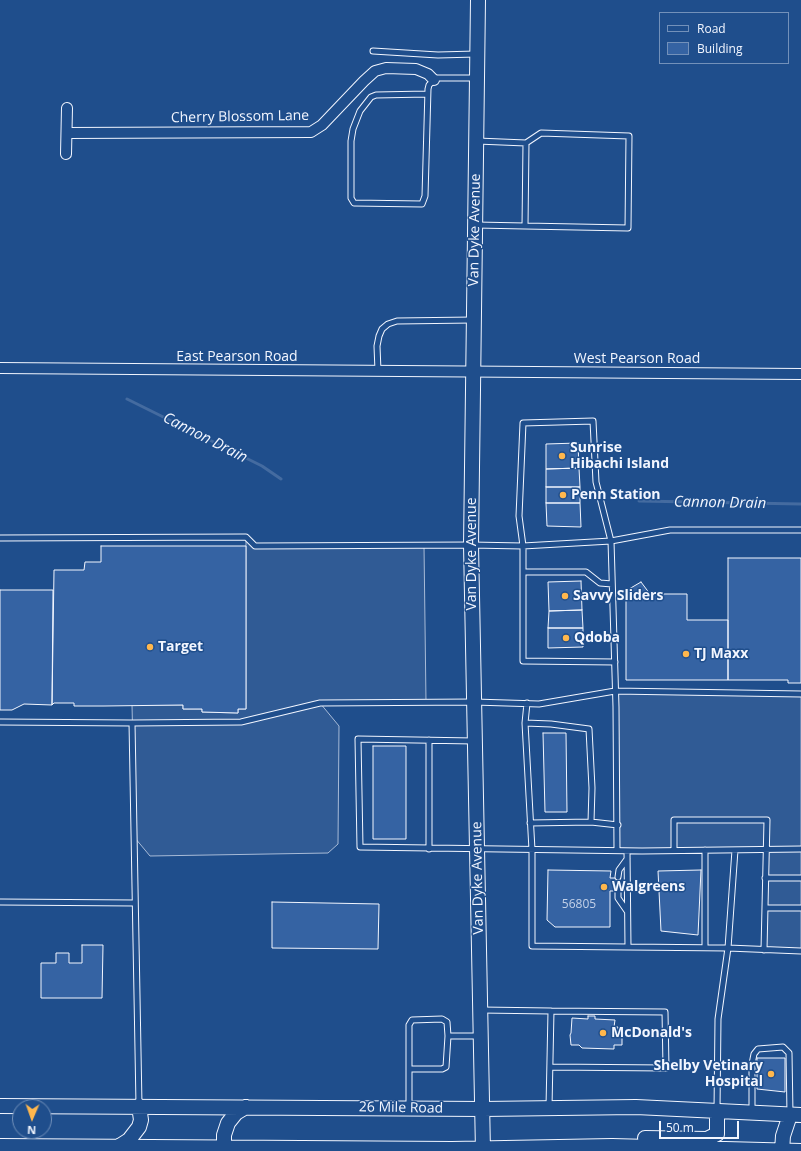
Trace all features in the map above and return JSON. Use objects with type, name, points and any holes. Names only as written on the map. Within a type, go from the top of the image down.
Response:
[{"type":"main road","name":"Van Dyke Avenue","points":[[478,0],[471,544],[483,1150]]},
{"type":"main road","name":"26 Mile Road","points":[[0,1106],[483,1109],[636,1107],[796,1115]]},
{"type":"main road","points":[[118,1147],[129,1140],[139,1127],[139,1106]]},
{"type":"main road","points":[[224,1149],[224,1135],[228,1123],[236,1112],[246,1107]]},
{"type":"main road","points":[[573,1148],[591,1138],[707,1139],[717,1134],[717,1112]]},
{"type":"main road","points":[[782,1151],[783,1136],[796,1115]]},
{"type":"main road","points":[[0,1146],[224,1149],[483,1150],[573,1148],[801,1151]]},
{"type":"street","name":"Cherry Blossom Lane","points":[[67,133],[311,132],[322,125],[364,81],[376,71],[386,68],[416,69],[428,74],[434,80]]},
{"type":"street","points":[[66,154],[68,108]]},
{"type":"street","name":"East Pearson Road","points":[[0,368],[473,372]]},
{"type":"street","name":"West Pearson Road","points":[[473,372],[801,374]]},
{"type":"lane","points":[[373,51],[438,55],[477,54]]},
{"type":"lane","points":[[427,94],[376,95],[371,97],[360,111],[353,129],[351,141],[351,198],[354,203],[422,204],[424,201],[427,94],[430,85],[436,78],[477,78]]},
{"type":"lane","points":[[475,225],[628,228],[629,136],[541,133],[526,143],[476,141]]},
{"type":"lane","points":[[525,226],[526,143]]},
{"type":"lane","points":[[378,372],[377,346],[379,336],[382,329],[388,324],[397,321],[474,320]]},
{"type":"lane","points":[[615,662],[523,660],[523,546],[519,516],[523,423],[593,421],[596,482],[611,541],[616,691],[617,850]]},
{"type":"lane","points":[[0,538],[246,537],[255,546],[471,544],[523,546],[611,541],[670,530],[801,530]]},
{"type":"lane","points":[[523,572],[586,572],[600,583],[612,584]]},
{"type":"lane","points":[[0,722],[241,722],[320,703],[474,702],[539,704],[616,691],[801,694]]},
{"type":"lane","points":[[527,703],[525,723],[532,850],[532,946],[728,948],[801,951]]},
{"type":"lane","points":[[132,723],[139,1106]]},
{"type":"lane","points":[[525,723],[551,724],[589,729],[592,822]]},
{"type":"lane","points":[[474,741],[358,739],[360,847],[477,850],[627,851],[801,849]]},
{"type":"lane","points":[[429,740],[429,849]]},
{"type":"lane","points":[[674,850],[674,820],[767,820],[764,950]]},
{"type":"lane","points":[[530,823],[592,822],[618,825]]},
{"type":"lane","points":[[705,850],[706,948]]},
{"type":"lane","points":[[717,1112],[718,1019],[728,948],[735,850]]},
{"type":"lane","points":[[627,851],[628,947]]},
{"type":"lane","points":[[618,877],[619,870],[627,859]]},
{"type":"lane","points":[[765,878],[801,878]]},
{"type":"lane","points":[[618,891],[618,898],[627,912]]},
{"type":"lane","points":[[0,902],[135,903]]},
{"type":"lane","points":[[765,908],[801,908]]},
{"type":"lane","points":[[480,1010],[665,1012],[666,1068],[550,1067]]},
{"type":"lane","points":[[549,1107],[551,1010]]},
{"type":"lane","points":[[409,1069],[442,1069],[446,1067],[448,1036],[447,1022],[442,1020],[412,1020],[409,1025],[409,1069],[409,1108]]},
{"type":"lane","points":[[448,1036],[481,1036]]},
{"type":"lane","points":[[752,1113],[752,1064],[754,1054],[758,1049],[784,1048],[789,1053],[796,1115]]},
{"type":"shaded area","points":[[246,537],[255,546],[424,546],[426,702],[320,703],[339,726],[338,844],[328,853],[150,856],[135,838],[132,705],[183,705],[183,709],[202,709],[202,712],[238,713],[238,709],[246,709]]},
{"type":"shaded area","points":[[615,691],[801,695],[801,951],[764,950],[765,849],[617,850]]},
{"type":"building","name":"Sunrise Hibachi Island","points":[[578,443],[579,468],[546,469],[546,444]]},
{"type":"building","points":[[579,468],[580,487],[546,487],[546,469]]},
{"type":"building","name":"Penn Station","points":[[546,487],[580,487],[580,503],[546,503]]},
{"type":"building","points":[[546,503],[580,503],[581,527],[547,526]]},
{"type":"building","name":"Target","points":[[101,546],[246,546],[246,709],[238,709],[238,713],[202,712],[202,709],[183,709],[183,705],[74,706],[74,703],[54,703],[52,705],[54,570],[84,570],[85,562],[101,562]]},
{"type":"building","points":[[728,558],[801,558],[801,683],[788,683],[788,680],[728,680]]},
{"type":"building","name":"Savvy Sliders","points":[[581,581],[582,610],[549,611],[548,582]]},
{"type":"building","points":[[641,582],[650,594],[687,594],[687,620],[728,620],[728,680],[626,680],[626,594],[630,595],[629,589]]},
{"type":"building","points":[[0,590],[53,590],[52,705],[24,704],[12,710],[0,710]]},
{"type":"building","points":[[582,610],[583,628],[548,628],[549,611]]},
{"type":"building","name":"Qdoba","points":[[548,628],[583,628],[583,647],[548,648]]},
{"type":"building","points":[[543,733],[566,733],[567,812],[545,812]]},
{"type":"building","points":[[373,746],[406,746],[406,839],[373,839]]},
{"type":"building","name":"Walgreens","points":[[548,870],[611,871],[610,878],[620,878],[620,891],[610,891],[610,927],[555,927],[547,920]]},
{"type":"building","points":[[701,870],[698,935],[661,931],[658,871]]},
{"type":"building","points":[[272,902],[379,904],[378,949],[272,948]]},
{"type":"building","points":[[82,945],[103,945],[102,998],[41,998],[41,963],[56,963],[56,953],[69,953],[69,963],[82,963]]},
{"type":"building","points":[[588,1016],[595,1016],[595,1019],[615,1020],[614,1027],[618,1027],[618,1031],[622,1031],[622,1045],[614,1045],[614,1049],[582,1048],[579,1045],[571,1045],[570,1035],[572,1018],[588,1019]]},
{"type":"building","name":"Shelby Vetinary Hospital","points":[[757,1058],[785,1058],[785,1092],[757,1089]]},
{"type":"waterway","name":"Cannon Drain","points":[[127,399],[262,466],[281,479]]},
{"type":"waterway","name":"Cannon Drain","points":[[639,501],[801,504]]},
{"type":"place","name":"Sunrise Hibachi Island","points":[[562,456]]},
{"type":"place","name":"Penn Station","points":[[563,495]]},
{"type":"place","name":"Savvy Sliders","points":[[565,596]]},
{"type":"place","name":"Qdoba","points":[[566,638]]},
{"type":"place","name":"Target","points":[[150,647]]},
{"type":"place","name":"TJ Maxx","points":[[686,654]]},
{"type":"place","name":"Walgreens","points":[[604,887]]},
{"type":"place","name":"McDonald's","points":[[603,1033]]},
{"type":"place","name":"Shelby Vetinary Hospital","points":[[771,1074]]}]
